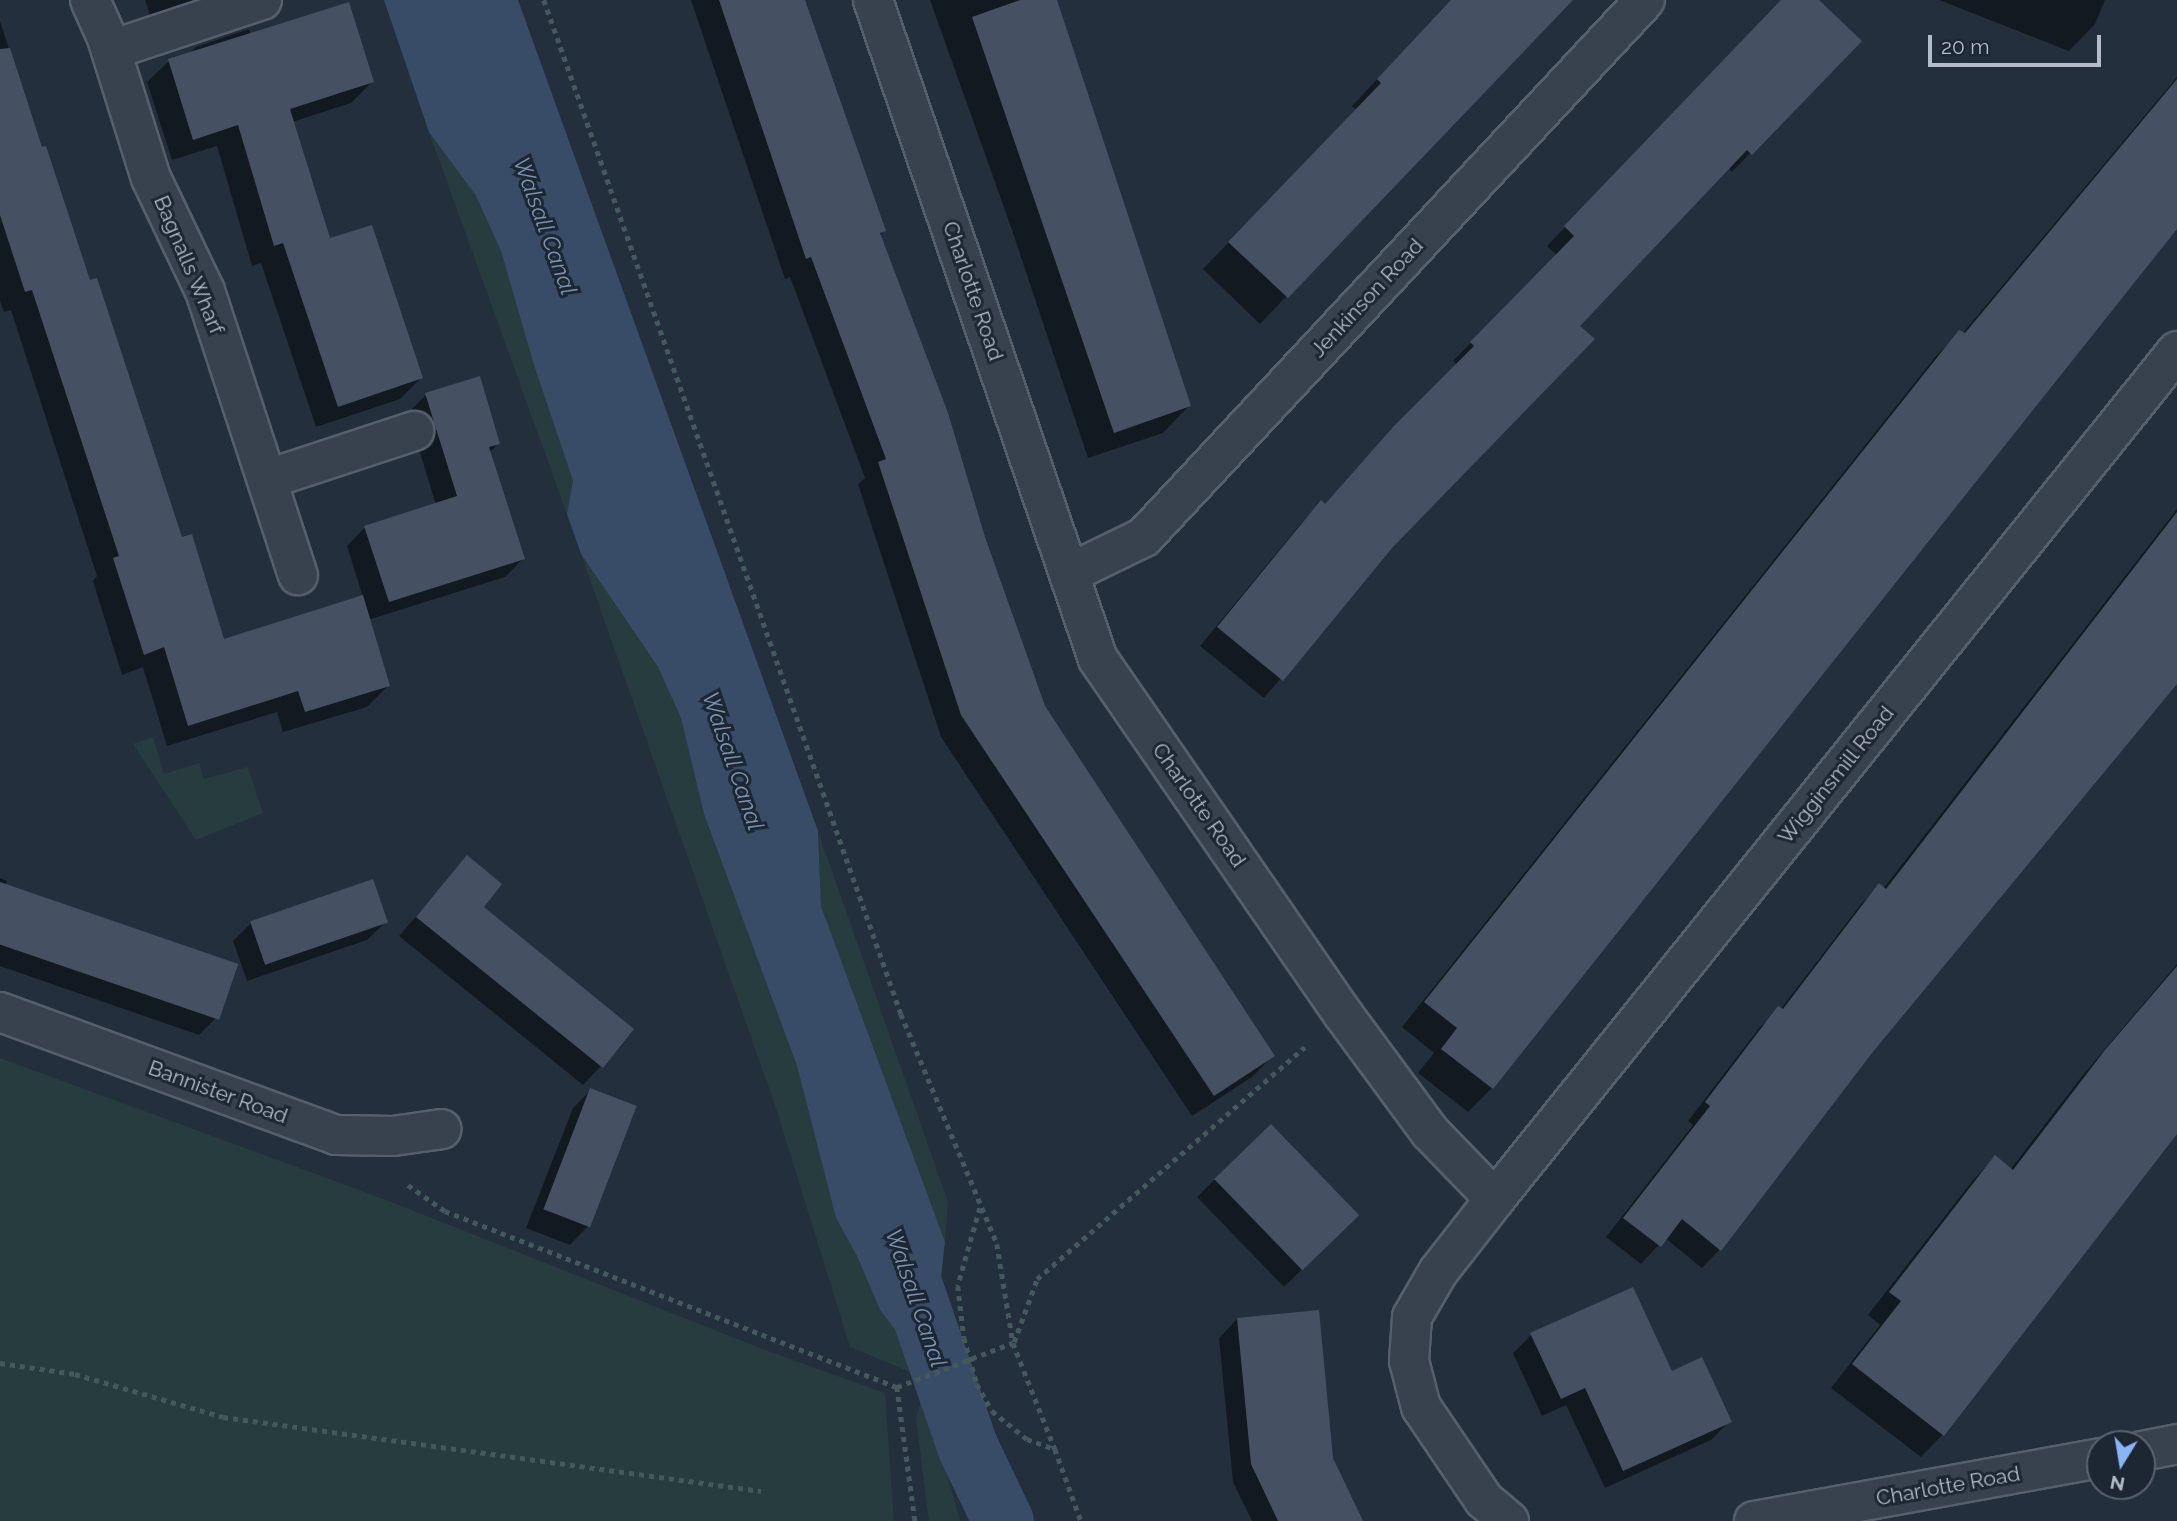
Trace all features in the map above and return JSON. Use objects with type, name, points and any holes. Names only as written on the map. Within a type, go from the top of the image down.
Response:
[{"type":"street","name":"Bagnalls Wharf","points":[[90,0],[111,50],[151,178],[205,291],[298,575]]},
{"type":"street","points":[[111,50],[262,0]]},
{"type":"street","name":"Charlotte Road","points":[[873,0],[1098,659],[1343,1014],[1430,1132],[1495,1199]]},
{"type":"street","name":"Jenkinson Road","points":[[1070,573],[1144,537],[1646,0]]},
{"type":"street","name":"Wigginsmill Road","points":[[1495,1199],[2177,351]]},
{"type":"street","points":[[268,479],[414,431]]},
{"type":"street","name":"Bannister Road","points":[[0,1012],[336,1135],[394,1136],[442,1129]]},
{"type":"street","points":[[1495,1199],[1438,1272],[1412,1317],[1409,1361],[1420,1408],[1484,1500],[1509,1521]]},
{"type":"street","points":[[2156,1448],[2177,1444]]},
{"type":"street","name":"Charlotte Road","points":[[1754,1521],[2086,1461]]},
{"type":"path","points":[[544,0],[901,1014],[997,1244],[1013,1343],[1081,1521]]},
{"type":"path","points":[[401,1180],[445,1211],[897,1387],[1013,1343],[1037,1279],[1343,1014]]},
{"type":"path","points":[[981,1206],[958,1286],[964,1338],[977,1384],[992,1411],[1027,1439],[1055,1449]]},
{"type":"path","points":[[0,1363],[75,1374],[223,1418],[761,1491]]},
{"type":"path","points":[[897,1387],[915,1521]]},
{"type":"green space","points":[[429,132],[476,196],[501,251],[533,362],[573,481],[567,514]]},
{"type":"green space","points":[[581,554],[658,667],[681,718],[704,814],[797,1066],[836,1218],[857,1256],[880,1310],[906,1344],[915,1374],[850,1347],[776,1108]]},
{"type":"green space","points":[[153,737],[164,774],[199,763],[204,779],[248,767],[263,813],[196,840],[133,744]]},
{"type":"green space","points":[[818,831],[948,1202],[945,1242],[821,906]]},
{"type":"green space","points":[[0,1058],[381,1198],[765,1350],[885,1393],[894,1521],[0,1521]]},
{"type":"green space","points":[[922,1397],[942,1455],[960,1521],[929,1521],[916,1418]]},
{"type":"water","points":[[384,0],[518,0],[818,831],[821,906],[945,1242],[938,1304],[943,1328],[906,1344],[880,1310],[857,1256],[836,1218],[797,1066],[704,814],[681,718],[658,667],[581,554],[567,514],[573,481],[533,362],[501,251],[476,196],[429,132]]},
{"type":"building","points":[[719,0],[805,0],[886,231],[880,233],[948,413],[985,537],[1045,706],[1275,1056],[1214,1096],[961,715],[878,462],[886,459],[811,257],[806,259]]},
{"type":"building","points":[[1020,0],[1057,0],[1191,406],[1114,433],[972,17]]},
{"type":"building","points":[[1451,0],[1573,0],[1288,298],[1228,242],[1381,83],[1377,79]]},
{"type":"building","points":[[1781,0],[1819,0],[1862,41],[1752,155],[1747,150],[1580,326],[1595,339],[1392,548],[1283,681],[1217,627],[1321,500],[1325,504],[1394,426],[1474,346],[1470,342],[1574,236],[1564,226]]},
{"type":"building","points":[[349,2],[374,82],[290,109],[330,238],[372,225],[423,378],[338,407],[283,243],[274,246],[238,125],[193,140],[168,59]]},
{"type":"building","points":[[10,48],[90,280],[97,278],[182,537],[192,534],[224,639],[363,595],[390,686],[305,712],[298,691],[188,726],[164,647],[144,655],[113,558],[119,556],[32,290],[25,292],[0,215],[0,49]]},
{"type":"building","points":[[2177,79],[2177,229],[1493,1089],[1441,1049],[1457,1028],[1424,1002],[1959,330],[1965,333]]},
{"type":"building","points":[[480,376],[500,444],[489,447],[525,559],[389,602],[364,526],[457,496],[425,393]]},
{"type":"building","points":[[2177,512],[2177,684],[1872,1053],[1721,1251],[1682,1219],[1661,1247],[1623,1218],[1710,1106],[1705,1102],[1778,1006],[1783,1009],[1879,883],[1886,889]]},
{"type":"building","points":[[467,855],[502,884],[484,907],[634,1029],[603,1068],[416,917]]},
{"type":"building","points":[[373,879],[388,922],[265,965],[250,921]]},
{"type":"building","points":[[0,882],[238,964],[219,1020],[0,944]]},
{"type":"building","points":[[2177,966],[2177,1134],[1944,1436],[1852,1364],[1901,1301],[1889,1292],[1995,1155],[2013,1170],[2105,1050]]},
{"type":"building","points":[[590,1088],[637,1106],[590,1227],[543,1209]]},
{"type":"building","points":[[1271,1124],[1359,1215],[1302,1270],[1214,1179]]},
{"type":"building","points":[[1633,1287],[1672,1371],[1702,1357],[1732,1422],[1623,1471],[1585,1388],[1561,1399],[1530,1333]]},
{"type":"building","points":[[1319,1310],[1333,1458],[1363,1521],[1278,1521],[1251,1464],[1237,1318]]},
{"type":"waterway","name":"Walsall Canal","points":[[901,1254],[967,1446],[1003,1521]]}]
